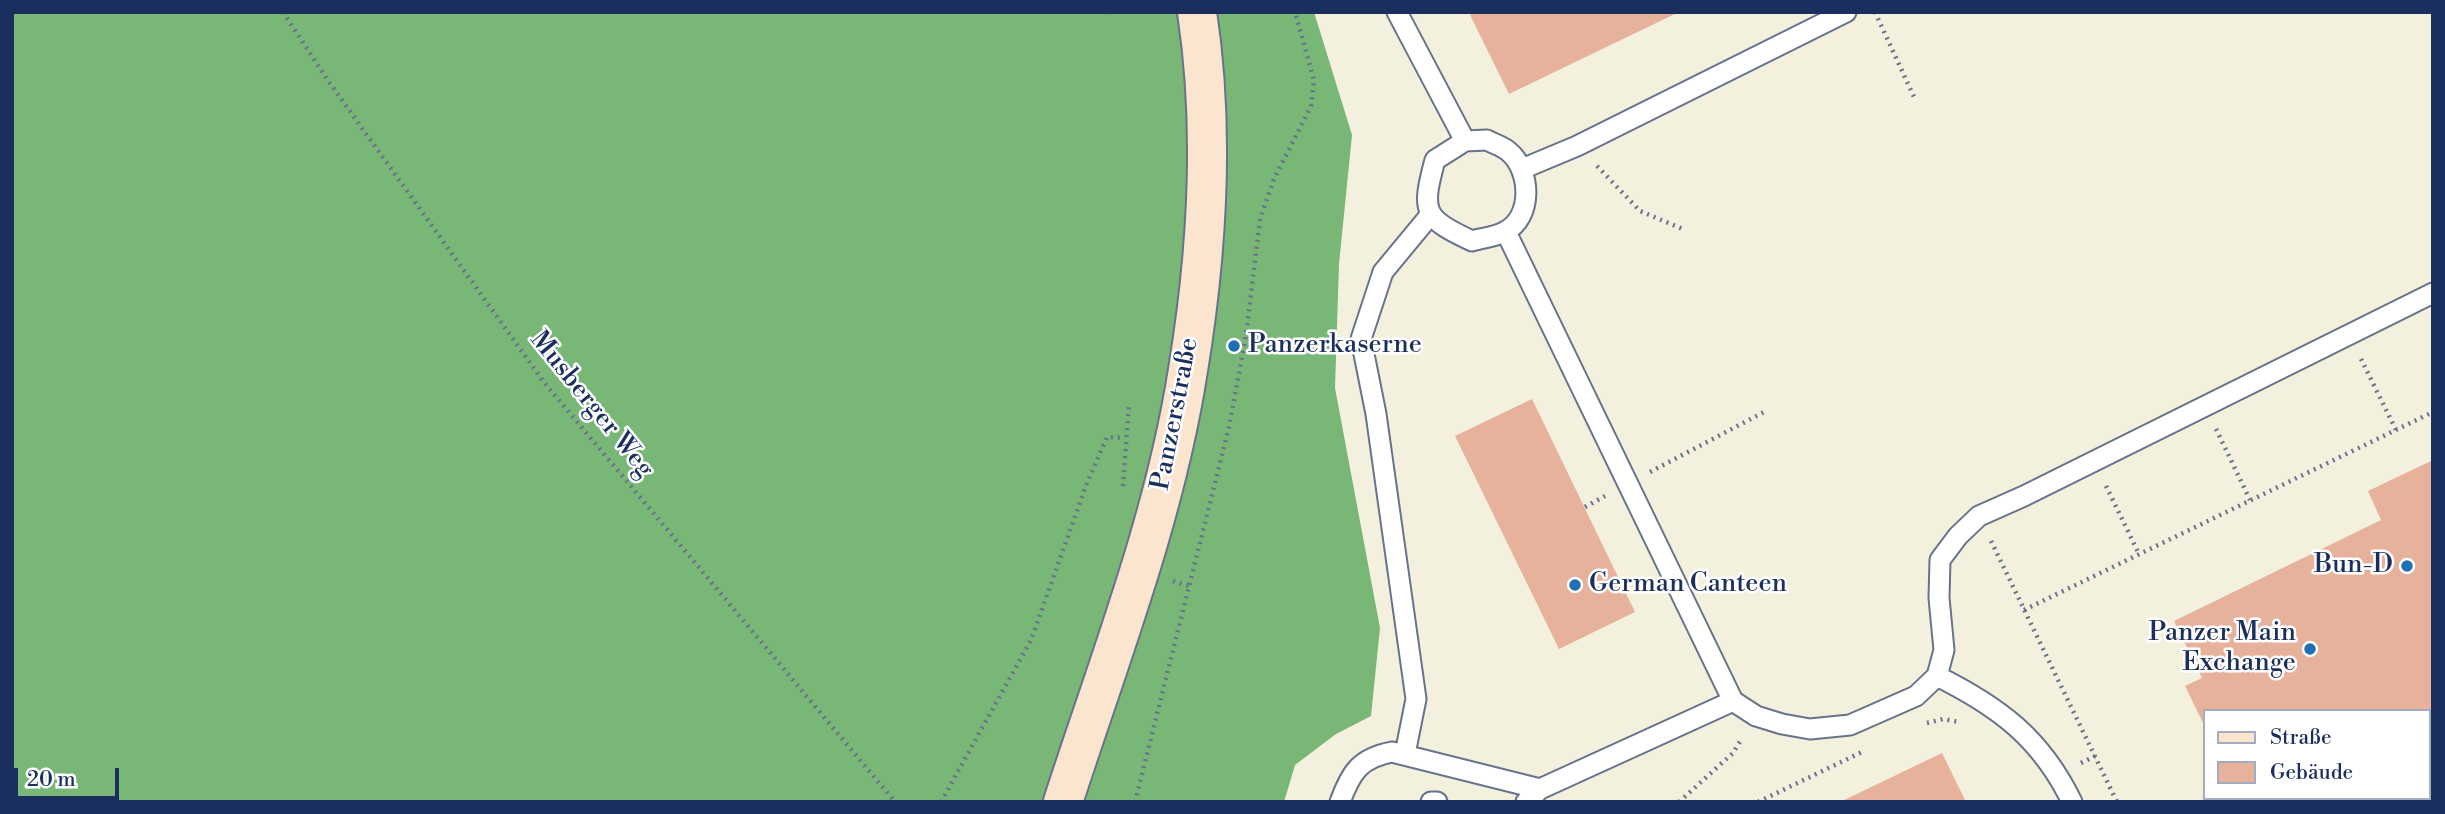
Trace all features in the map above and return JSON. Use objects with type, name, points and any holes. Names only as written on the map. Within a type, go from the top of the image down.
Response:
[{"type":"main road","name":"Panzerstraße","points":[[1063,802],[1139,570],[1165,476],[1188,370],[1208,177],[1197,12]]},
{"type":"lane","points":[[1396,12],[1465,141]]},
{"type":"lane","points":[[1522,169],[1577,146],[1846,12]]},
{"type":"lane","points":[[1465,141],[1488,141],[1508,151],[1522,169],[1527,192],[1521,214],[1506,232],[1472,241],[1441,226],[1431,214],[1426,194],[1435,160],[1465,141]]},
{"type":"lane","points":[[1405,754],[1416,699],[1376,414],[1361,340],[1383,272],[1431,214]]},
{"type":"lane","points":[[1506,232],[1733,701],[1756,716],[1810,729],[1850,725],[1916,696],[1937,676],[1944,650],[1939,598],[1940,560],[1958,536],[1979,516],[2433,293]]},
{"type":"lane","points":[[1937,676],[1961,688],[2017,727],[2040,748],[2072,802]]},
{"type":"lane","points":[[1340,802],[1349,778],[1362,763],[1377,754],[1392,751],[1533,795],[1733,701]]},
{"type":"lane","points":[[1432,802],[1437,802]]},
{"type":"path","name":"Musberger Weg","points":[[283,12],[329,82],[543,381],[895,802]]},
{"type":"path","points":[[1135,802],[1229,428],[1246,336],[1260,219],[1274,179],[1311,106],[1314,80],[1295,12]]},
{"type":"path","points":[[1875,12],[1914,97]]},
{"type":"path","points":[[1577,146],[1640,211],[1685,230]]},
{"type":"path","points":[[2349,334],[2396,430]]},
{"type":"path","points":[[940,802],[1031,640],[1087,483],[1107,437],[1125,438],[1129,405]]},
{"type":"path","points":[[2204,405],[2250,500]]},
{"type":"path","points":[[1584,507],[1764,412]]},
{"type":"path","points":[[2024,610],[2433,412]]},
{"type":"path","points":[[2094,461],[2139,554]]},
{"type":"path","points":[[1979,516],[2117,802]]},
{"type":"path","points":[[1679,802],[1733,753],[1756,716]]},
{"type":"path","points":[[1921,724],[1943,719],[1969,724]]},
{"type":"path","points":[[1758,802],[1871,748]]},
{"type":"path","points":[[2059,776],[2095,755]]},
{"type":"green space","points":[[12,12],[1314,12],[1352,135],[1339,264],[1335,388],[1380,628],[1371,716],[1336,734],[1295,765],[1284,802],[12,802]]},
{"type":"building","points":[[1476,12],[1679,12],[1509,94],[1470,15]]},
{"type":"building","points":[[1532,399],[1635,612],[1559,649],[1455,436]]},
{"type":"building","name":"Panzer Main Exchange","points":[[2433,460],[2433,802],[2263,802],[2262,800],[2431,800],[2431,709],[2204,709],[2204,725],[2185,686],[2202,678],[2174,621],[2381,520],[2368,491]]},
{"type":"building","points":[[1942,753],[1966,802],[1840,802]]},
{"type":"place","name":"Panzerkaserne","points":[[1234,346]]},
{"type":"place","name":"Bun-D","points":[[2407,566]]},
{"type":"place","name":"German Canteen","points":[[1575,585]]},
{"type":"place","name":"Panzer Main Exchange","points":[[2310,649]]}]
